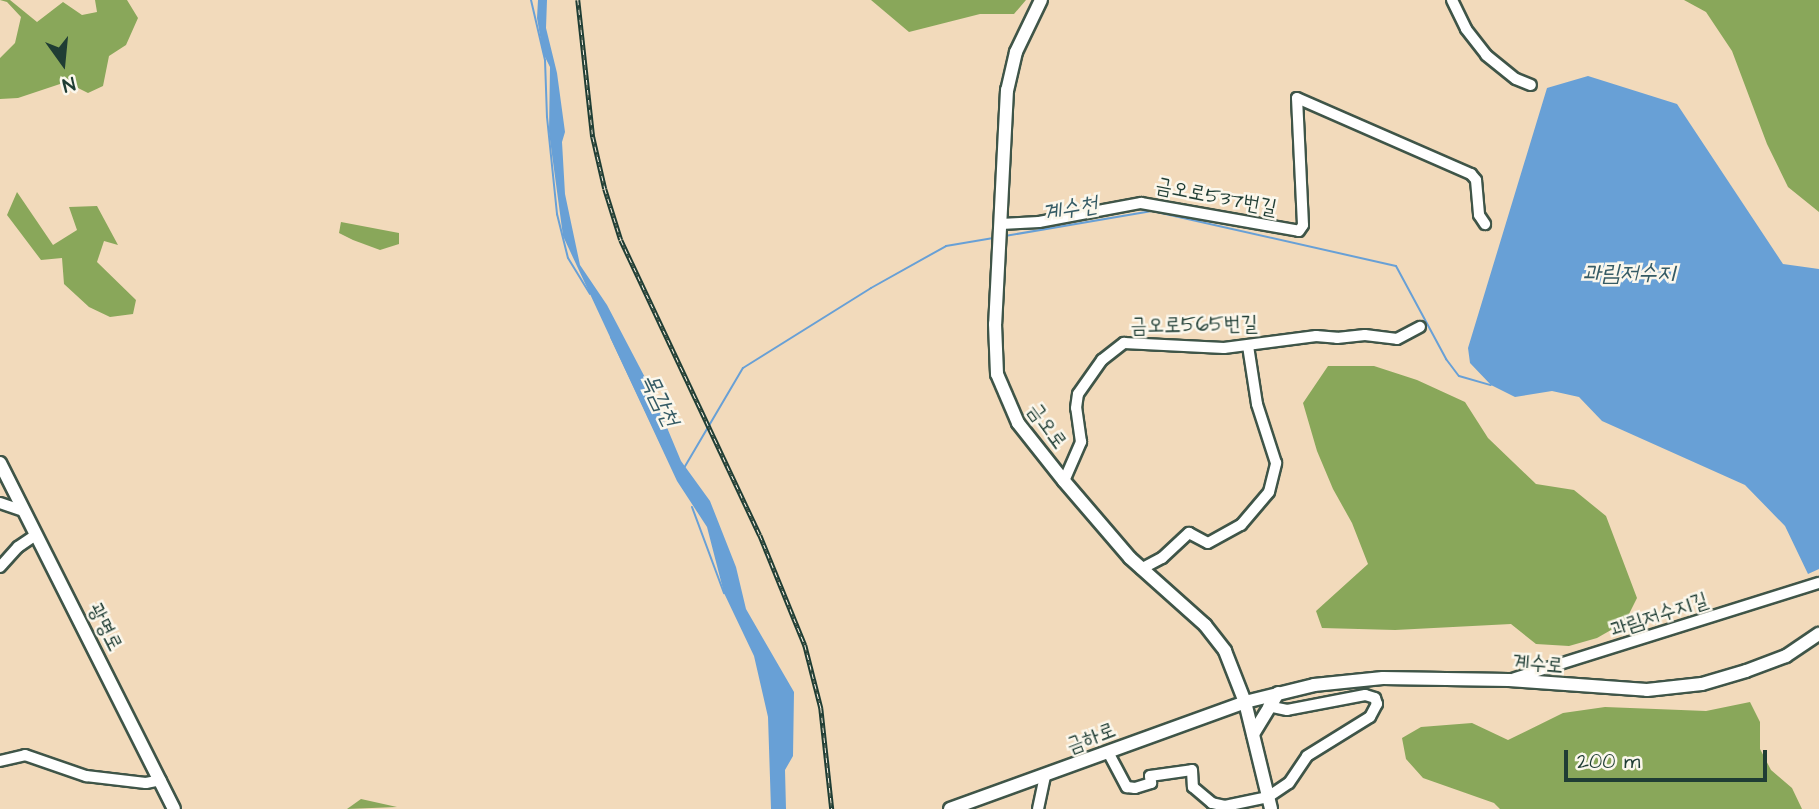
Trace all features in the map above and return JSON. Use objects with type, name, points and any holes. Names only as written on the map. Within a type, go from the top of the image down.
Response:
[{"type":"main road","name":"금오로","points":[[1041,0],[1027,24],[1009,76],[995,324],[997,374],[1018,423],[1064,481],[1141,569],[1216,638],[1232,664],[1245,702],[1269,803]]},
{"type":"main road","name":"광명로","points":[[0,463],[174,809]]},
{"type":"main road","name":"계수로","points":[[1245,702],[1330,682],[1366,679],[1509,680],[1647,690],[1702,684],[1786,656],[1819,634]]},
{"type":"main road","points":[[1253,734],[1278,693]]},
{"type":"main road","name":"금하로","points":[[950,809],[1245,702]]},
{"type":"street","points":[[1452,0],[1466,29],[1479,47],[1517,79],[1531,85]]},
{"type":"street","name":"금오로537번길","points":[[1001,226],[1039,222],[1142,203],[1298,231],[1303,225],[1297,98],[1471,174],[1476,180],[1479,215],[1485,224]]},
{"type":"street","name":"금오로565번길","points":[[1064,481],[1081,442],[1076,408],[1077,394],[1112,351],[1130,341],[1210,348],[1248,346],[1316,336],[1337,338],[1364,335],[1396,339],[1420,327]]},
{"type":"street","points":[[1141,569],[1169,553],[1189,533],[1209,543],[1241,526],[1269,492],[1276,463],[1257,404],[1248,346]]},
{"type":"street","points":[[0,503],[23,511]]},
{"type":"street","points":[[0,566],[18,547],[36,535]]},
{"type":"street","name":"과림저수지길","points":[[1509,680],[1819,583]]},
{"type":"street","points":[[1108,752],[1128,787],[1135,788],[1151,783],[1150,776],[1192,769],[1193,787],[1218,806],[1269,803],[1289,783],[1307,756],[1370,717],[1377,704],[1375,698],[1365,695],[1287,710],[1268,706]]},
{"type":"street","points":[[0,761],[25,755],[86,776],[146,783],[161,780]]},
{"type":"street","points":[[1038,809],[1045,776]]},
{"type":"green space","points":[[0,0],[10,0],[37,22],[63,2],[82,15],[97,12],[95,0],[127,0],[138,18],[126,45],[109,56],[103,86],[88,93],[66,82],[18,98],[0,99],[0,58],[15,43],[21,17],[7,2]]},
{"type":"green space","points":[[871,0],[1026,0],[1014,14],[980,14],[909,32]]},
{"type":"green space","points":[[1684,0],[1819,0],[1819,212],[1788,187],[1767,144],[1732,51],[1706,12]]},
{"type":"green space","points":[[17,192],[53,245],[77,230],[69,207],[97,206],[118,245],[104,241],[97,262],[136,300],[133,314],[110,317],[89,307],[64,284],[62,258],[41,260],[7,215]]},
{"type":"green space","points":[[341,222],[399,233],[399,244],[380,250],[353,240],[339,233]]},
{"type":"green space","points":[[1328,366],[1374,366],[1417,380],[1465,402],[1488,438],[1536,484],[1574,490],[1606,516],[1637,598],[1625,622],[1597,638],[1569,646],[1536,644],[1511,624],[1395,630],[1322,628],[1316,611],[1368,564],[1352,523],[1333,489],[1317,451],[1303,403]]},
{"type":"green space","points":[[1750,702],[1760,722],[1760,749],[1771,770],[1792,788],[1802,809],[1500,809],[1494,803],[1423,778],[1406,759],[1402,738],[1421,727],[1472,723],[1508,740],[1563,713],[1605,707],[1706,711]]},
{"type":"green space","points":[[361,799],[397,807],[347,809]]},
{"type":"water","name":"목감천","points":[[538,0],[547,0],[546,28],[557,73],[565,132],[562,142],[565,194],[580,265],[607,305],[650,387],[681,461],[710,501],[736,567],[746,609],[794,692],[793,756],[785,770],[786,809],[771,809],[768,717],[754,656],[724,593],[707,527],[677,481],[563,236],[549,132],[550,67],[543,53],[537,18]]},
{"type":"water","name":"과림저수지","points":[[1588,76],[1677,104],[1783,264],[1819,269],[1819,569],[1808,574],[1785,526],[1745,485],[1602,421],[1579,397],[1552,391],[1515,397],[1491,385],[1470,363],[1468,348],[1547,88]]},
{"type":"waterway","name":"목감천","points":[[531,0],[545,60],[547,117],[557,214],[568,258],[590,294]]},
{"type":"waterway","name":"계수천","points":[[1005,236],[1152,211],[1396,266],[1446,359],[1459,376],[1491,385]]},
{"type":"waterway","name":"계수천","points":[[684,468],[743,368],[871,288],[946,246],[993,238]]},
{"type":"waterway","name":"목감천","points":[[611,337],[662,445]]},
{"type":"waterway","name":"목감천","points":[[692,507],[724,593]]},
{"type":"railway","points":[[578,0],[593,137],[621,240],[760,535],[805,645],[821,708],[832,809]]}]
